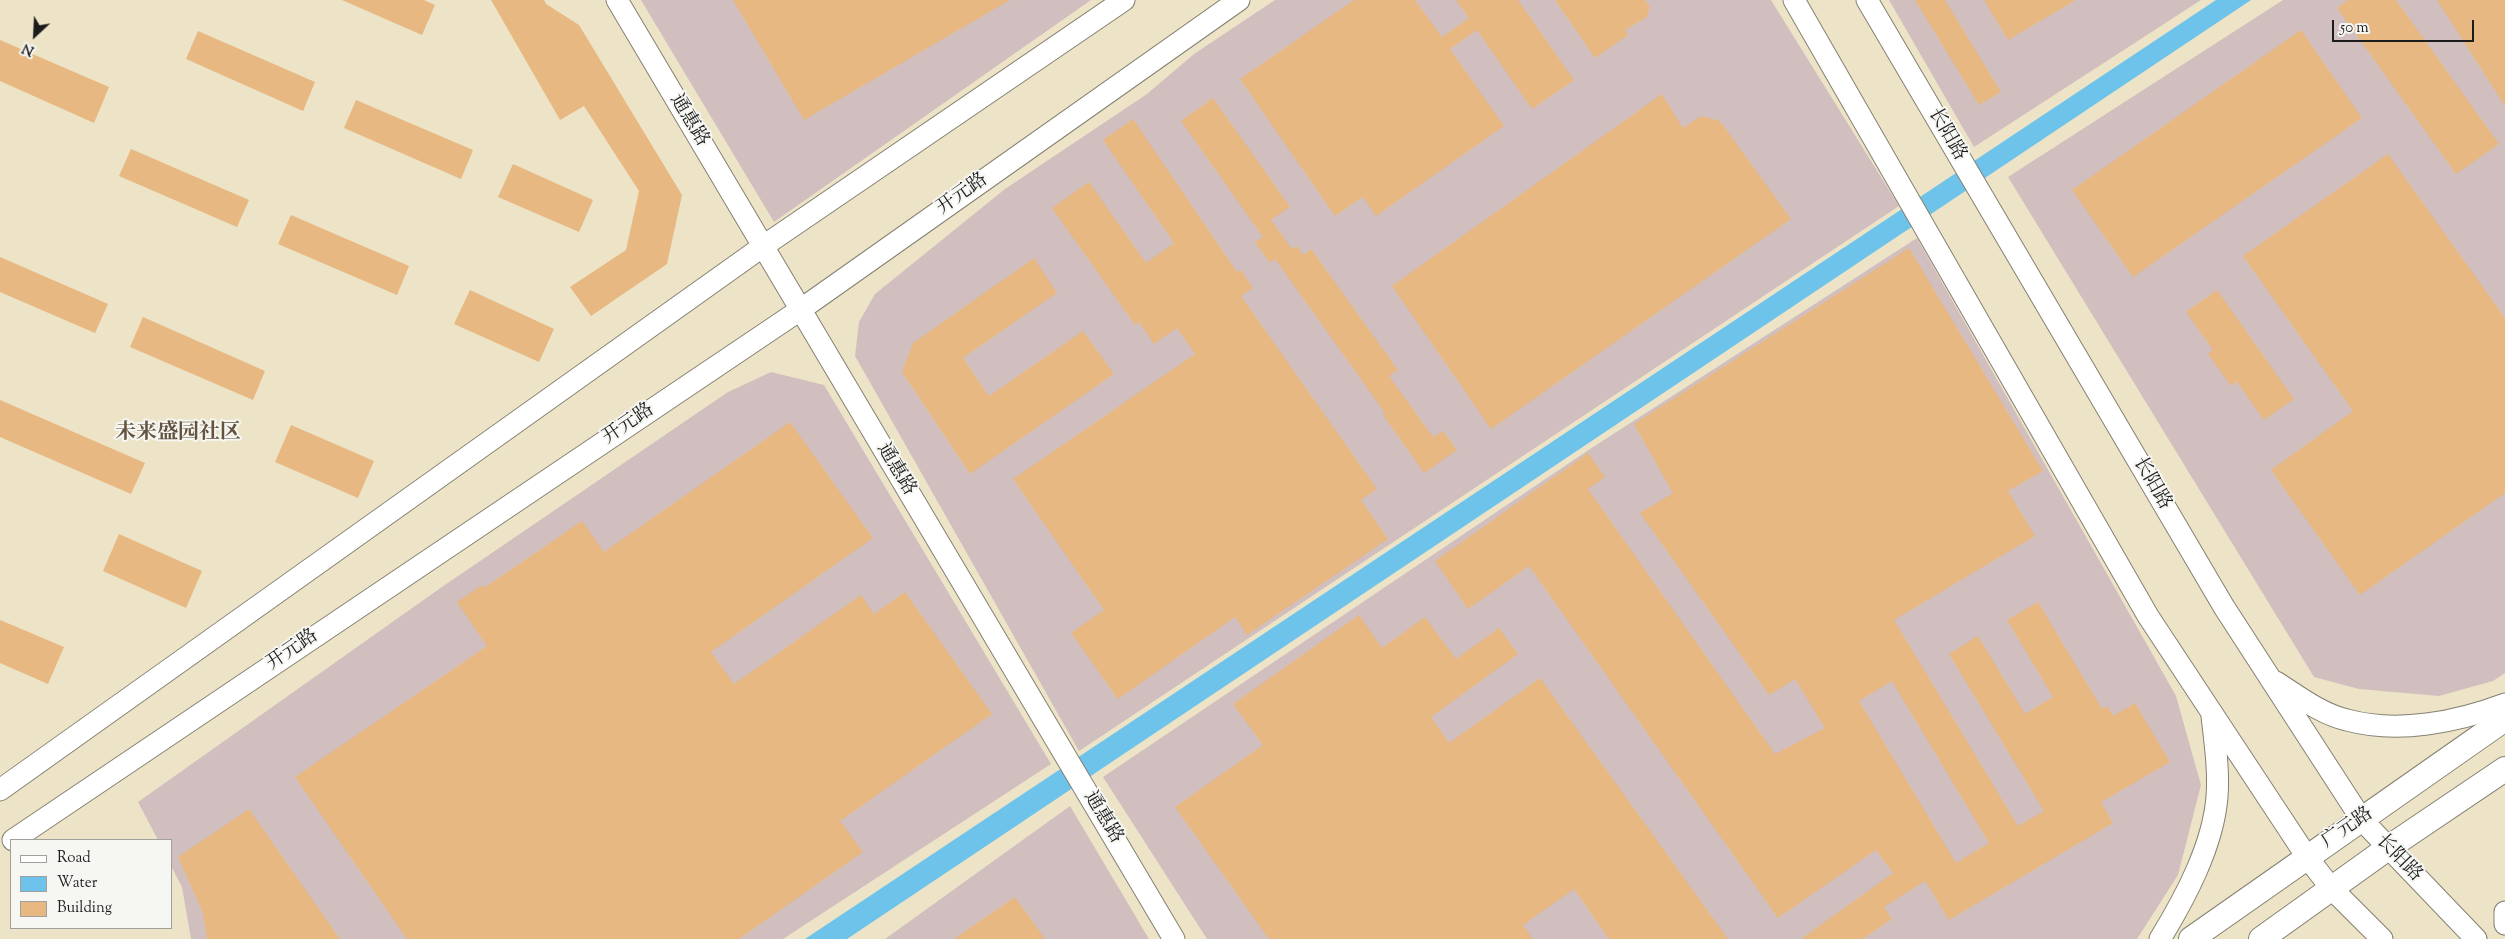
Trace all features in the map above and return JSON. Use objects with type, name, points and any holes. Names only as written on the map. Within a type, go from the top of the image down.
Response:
[{"type":"main road","name":"通惠路","points":[[617,0],[1174,939]]},
{"type":"main road","points":[[0,790],[762,246],[1124,0]]},
{"type":"main road","name":"开元路","points":[[15,839],[800,310],[1239,0]]},
{"type":"main road","points":[[1794,0],[2148,616],[2307,857],[2331,888],[2382,939]]},
{"type":"main road","name":"长阳路","points":[[1867,0],[2224,607],[2269,677],[2362,820],[2476,939]]},
{"type":"main road","points":[[2269,677],[2309,704],[2345,720],[2376,726],[2421,724],[2472,716],[2505,704]]},
{"type":"main road","points":[[2160,939],[2186,896],[2207,840],[2215,807],[2217,761],[2212,713]]},
{"type":"main road","name":"广元路","points":[[2191,939],[2505,718]]},
{"type":"main road","name":"广元路","points":[[2261,939],[2388,848],[2505,769]]},
{"type":"main road","points":[[2505,912],[2505,924]]},
{"type":"shaded area","points":[[641,0],[1091,0],[774,222]]},
{"type":"shaded area","points":[[1275,0],[1771,0],[1899,206],[1079,751],[855,356],[859,322],[875,294],[1005,189],[1147,94],[1194,54]]},
{"type":"shaded area","points":[[1889,0],[2201,0],[1974,147]]},
{"type":"shaded area","points":[[2283,0],[2505,0],[2505,673],[2493,681],[2439,696],[2359,689],[2314,677],[2008,177]]},
{"type":"shaded area","points":[[1917,238],[2176,696],[2201,785],[2178,875],[2137,939],[1207,939],[1103,777],[1590,449]]},
{"type":"shaded area","points":[[771,372],[824,385],[1051,764],[783,939],[191,939],[182,887],[172,868],[172,839],[157,839],[138,802],[439,589],[728,392]]},
{"type":"shaded area","points":[[1070,806],[1149,939],[885,939]]},
{"type":"water","points":[[2216,0],[2251,0],[847,939],[805,939]]},
{"type":"building","points":[[342,0],[424,0],[435,5],[422,35]]},
{"type":"building","points":[[491,0],[544,0],[546,4],[579,25],[682,195],[667,264],[591,316],[570,287],[626,250],[639,191],[584,106],[560,120]]},
{"type":"building","points":[[733,0],[1010,0],[804,120]]},
{"type":"building","points":[[1354,0],[1415,0],[1442,37],[1469,18],[1456,0],[1518,0],[1574,80],[1532,109],[1477,30],[1450,49],[1504,126],[1376,216],[1363,197],[1335,216],[1240,79]]},
{"type":"building","points":[[1555,0],[1645,0],[1650,7],[1647,17],[1625,30],[1628,35],[1595,58]]},
{"type":"building","points":[[1915,0],[1945,0],[2001,92],[1979,105]]},
{"type":"building","points":[[1984,0],[2076,0],[2008,40]]},
{"type":"building","points":[[2348,0],[2396,0],[2499,144],[2456,174],[2337,8]]},
{"type":"building","points":[[2437,0],[2505,0],[2505,106]]},
{"type":"building","points":[[2301,30],[2362,118],[2133,277],[2072,190]]},
{"type":"building","points":[[198,31],[315,82],[303,111],[186,59]]},
{"type":"building","points":[[0,40],[109,87],[94,123],[0,81]]},
{"type":"building","points":[[1662,94],[1683,128],[1701,116],[1720,121],[1791,219],[1491,429],[1392,286]]},
{"type":"building","points":[[1213,98],[1290,207],[1271,220],[1292,249],[1297,246],[1303,255],[1311,249],[1398,370],[1389,376],[1433,437],[1443,431],[1457,450],[1424,473],[1383,415],[1385,413],[1275,259],[1270,263],[1255,242],[1263,237],[1181,121]]},
{"type":"building","points":[[356,100],[473,150],[461,179],[344,128]]},
{"type":"building","points":[[1133,119],[1237,272],[1241,270],[1253,288],[1241,296],[1377,489],[1361,500],[1388,539],[1247,635],[1235,617],[1118,699],[1071,633],[1104,610],[1013,479],[1195,354],[1177,328],[1154,344],[1139,322],[1135,325],[1052,208],[1089,182],[1146,263],[1174,243],[1103,140]]},
{"type":"building","points":[[131,149],[249,200],[237,227],[119,176]]},
{"type":"building","points":[[2388,154],[2505,318],[2505,493],[2360,595],[2271,470],[2353,411],[2243,256]]},
{"type":"building","points":[[513,164],[593,200],[579,232],[498,197]]},
{"type":"building","points":[[291,215],[409,266],[397,295],[278,244]]},
{"type":"building","points":[[1909,248],[2043,471],[2008,491],[2035,536],[1894,620],[2018,826],[2044,811],[1949,654],[1978,636],[2025,714],[2053,697],[2007,620],[2038,602],[2102,709],[2107,706],[2113,716],[2135,703],[2170,762],[2101,802],[2113,823],[1949,920],[1925,881],[1884,907],[1892,919],[1863,939],[1801,939],[1893,873],[1876,850],[1778,918],[1529,566],[1468,609],[1435,561],[1588,453],[1605,477],[1588,489],[1775,754],[1825,728],[1795,679],[1769,695],[1640,513],[1673,493],[1634,424]],"holes":[[[1892,681],[1989,843],[1956,863],[1859,701]]]},
{"type":"building","points":[[0,257],[108,304],[95,333],[0,292]]},
{"type":"building","points":[[1034,258],[1057,293],[963,358],[989,396],[1083,331],[1114,374],[970,474],[902,372],[913,343]]},
{"type":"building","points":[[470,290],[554,329],[539,362],[454,324]]},
{"type":"building","points":[[2217,290],[2294,399],[2264,420],[2236,381],[2231,386],[2208,354],[2213,350],[2186,312]]},
{"type":"building","points":[[143,317],[265,371],[253,400],[130,347]]},
{"type":"building","points":[[0,400],[145,463],[131,494],[0,437]]},
{"type":"building","points":[[790,422],[873,538],[711,652],[734,684],[861,595],[874,614],[905,592],[992,714],[840,821],[863,852],[739,939],[407,939],[295,777],[487,646],[457,602],[482,585],[484,588],[582,521],[604,552]]},
{"type":"building","points":[[291,425],[374,461],[358,498],[275,462]]},
{"type":"building","points":[[119,534],[202,571],[186,608],[103,571]]},
{"type":"building","points":[[1359,615],[1382,648],[1425,617],[1456,659],[1499,628],[1518,654],[1431,717],[1449,743],[1540,678],[1728,939],[1609,939],[1574,889],[1523,925],[1533,939],[1269,939],[1175,807],[1263,745],[1233,704]]},
{"type":"building","points":[[0,620],[64,647],[48,684],[0,663]]},
{"type":"building","points":[[249,809],[340,939],[207,939],[203,913],[178,857]]},
{"type":"building","points":[[1015,897],[1045,939],[954,939]]},
{"type":"district","name":"未来盛园社区","points":[[178,434]]}]
